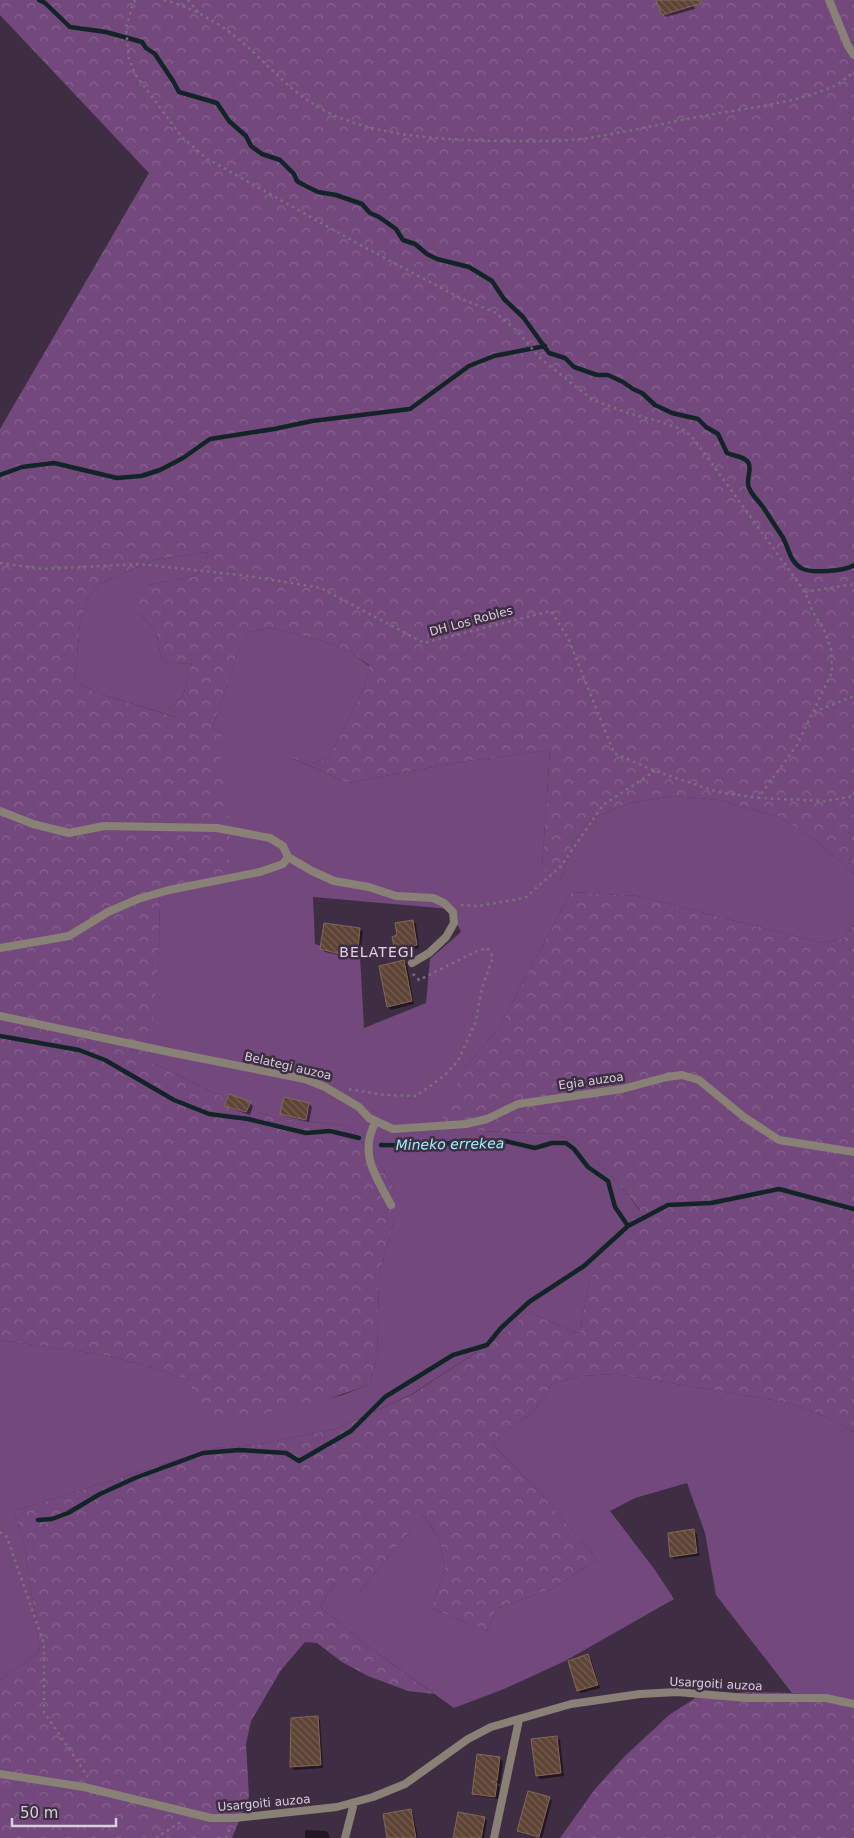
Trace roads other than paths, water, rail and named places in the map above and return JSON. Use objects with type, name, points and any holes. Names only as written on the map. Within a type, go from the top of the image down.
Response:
[{"type":"lane","points":[[829,0],[854,56]]},
{"type":"lane","points":[[0,812],[32,824],[69,833],[104,826],[216,828],[270,838],[283,846],[288,857],[312,871],[334,880],[369,887],[396,896],[433,898],[444,903],[453,912],[454,923],[446,937],[429,952],[412,963]]},
{"type":"lane","points":[[0,948],[69,936],[108,912],[138,899],[169,890],[260,872],[283,864],[288,857]]},
{"type":"lane","name":"Belategi auzoa","points":[[0,1016],[305,1079],[326,1088]]},
{"type":"lane","name":"Egia auzoa","points":[[326,1088],[359,1107],[369,1118],[393,1129],[466,1124],[487,1119],[518,1104],[622,1089],[666,1077],[682,1075],[699,1080],[744,1117],[779,1140],[854,1152]]},
{"type":"lane","points":[[376,1121],[370,1132],[367,1148],[370,1163],[391,1205]]},
{"type":"lane","name":"Usargoiti auzoa","points":[[0,1774],[97,1791],[211,1818],[235,1818],[337,1807],[373,1797],[405,1784],[468,1739],[491,1727],[571,1704],[640,1694],[677,1692],[747,1698],[826,1698],[854,1704]]},
{"type":"lane","points":[[494,1838],[518,1720]]},
{"type":"lane","points":[[345,1838],[354,1803]]},
{"type":"waterway","points":[[39,0],[45,3],[70,27],[106,32],[142,42],[146,48],[155,54],[179,92],[217,103],[229,121],[246,136],[251,146],[262,154],[280,160],[294,174],[297,181],[318,192],[336,195],[362,204],[370,213],[396,229],[403,240],[415,244],[427,254],[437,259],[469,267],[492,281],[504,299],[523,317],[549,353],[565,358],[574,367],[597,375],[608,375],[623,382],[642,393],[655,405],[672,413],[698,419],[706,427],[718,434],[727,453],[741,457],[748,462],[750,468],[749,488],[782,536],[794,562],[801,568],[812,571],[828,571],[854,565]]},
{"type":"waterway","points":[[0,475],[22,467],[54,463],[117,478],[141,476],[160,470],[183,458],[210,439],[312,421],[410,409],[469,366],[494,356],[545,346]]},
{"type":"waterway","name":"Mineko errekea","points":[[0,1036],[79,1050],[105,1060],[174,1100],[209,1114],[248,1119],[306,1133],[330,1131],[359,1138]]},
{"type":"waterway","name":"Mineko errekea","points":[[381,1145],[433,1146],[455,1142],[505,1141],[535,1148],[552,1143],[566,1143],[574,1149],[588,1167],[608,1181],[615,1207],[628,1226]]},
{"type":"waterway","points":[[38,1520],[52,1519],[68,1513],[100,1494],[135,1478],[203,1453],[239,1450],[286,1453],[299,1461],[351,1431],[385,1397],[453,1355],[487,1345],[501,1328],[529,1302],[584,1266],[628,1226],[668,1205],[711,1203],[779,1189],[854,1209]]},
{"type":"district","name":"BELATEGI","points":[[377,952]]}]
